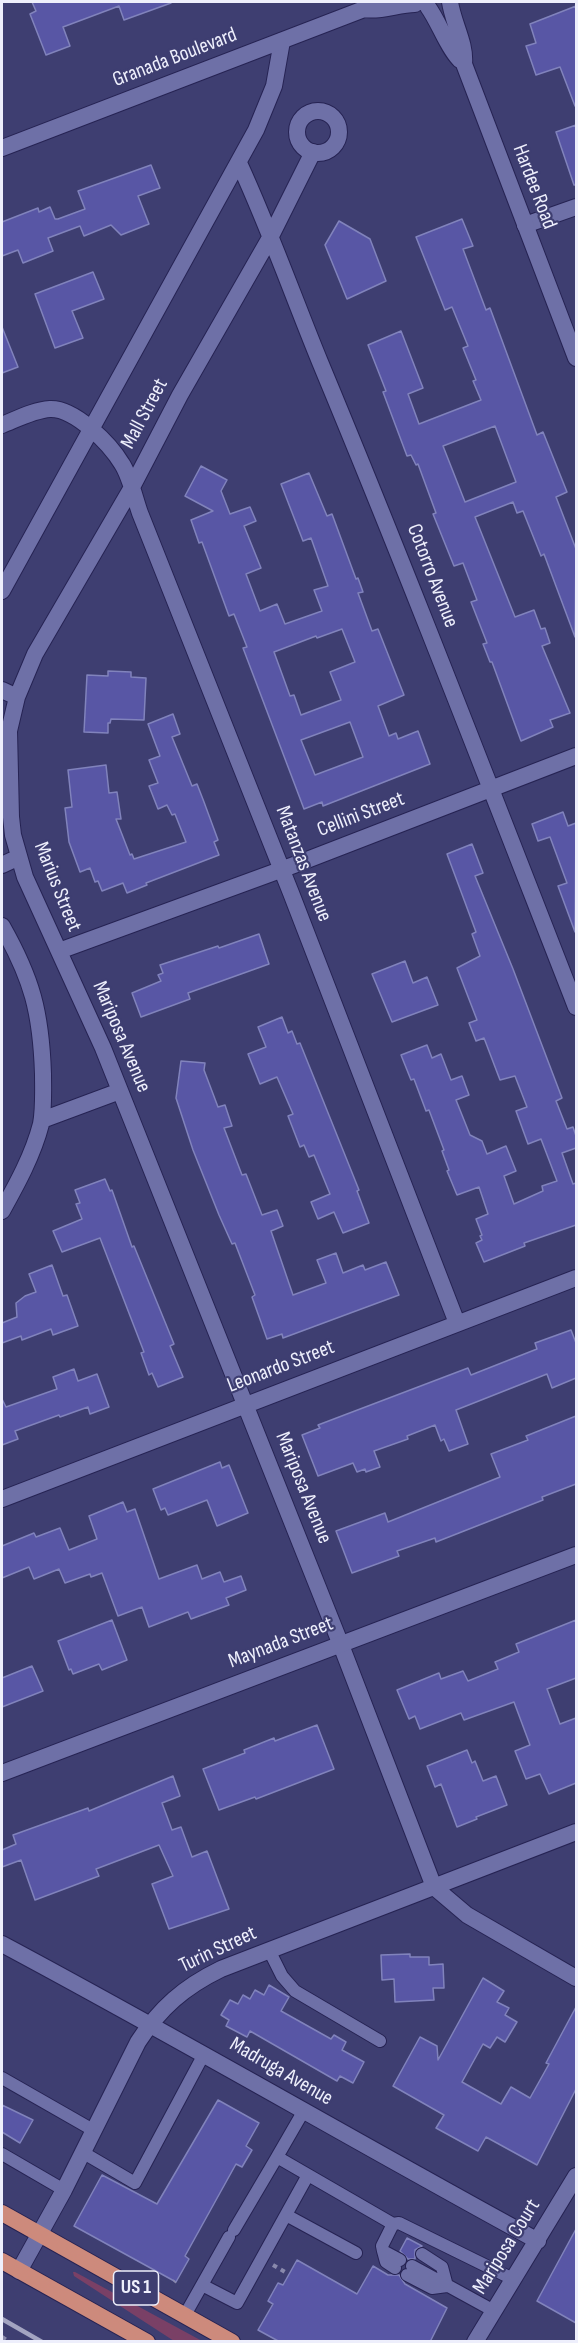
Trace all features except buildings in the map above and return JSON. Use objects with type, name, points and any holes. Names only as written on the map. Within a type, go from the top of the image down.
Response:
[{"type":"highway","name":"US 1","points":[[2,2213],[232,2342]]},
{"type":"highway","name":"US 1","points":[[2,2261],[147,2342]]},
{"type":"street","name":"Hardee Road","points":[[450,2],[454,22],[465,51],[464,64]]},
{"type":"street","name":"Hardee Road","points":[[425,3],[437,19],[455,55],[464,64],[576,358]]},
{"type":"street","name":"Granada Boulevard","points":[[2,148],[282,41],[367,5],[375,11],[400,4],[425,3]]},
{"type":"street","name":"Mall Street","points":[[2,591],[256,130],[274,86],[282,41]]},
{"type":"street","name":"Mall Street","points":[[17,697],[35,654],[131,489],[180,395],[271,236],[313,152]]},
{"type":"street","name":"Cotorro Avenue","points":[[239,163],[271,236],[389,529],[576,1007]]},
{"type":"street","points":[[525,225],[576,207]]},
{"type":"street","name":"Matanzas Avenue","points":[[2,425],[36,412],[57,410],[70,413],[92,430],[123,465],[457,1323]]},
{"type":"street","points":[[2,690],[17,697]]},
{"type":"street","name":"Marius Street","points":[[17,697],[9,731],[8,768],[12,826],[19,857],[32,894],[59,951]]},
{"type":"street","name":"Cellini Street","points":[[59,951],[281,870],[576,756]]},
{"type":"street","points":[[2,865],[19,857]]},
{"type":"street","points":[[2,926],[24,967],[36,1007],[42,1047],[42,1120],[28,1159],[2,1211]]},
{"type":"street","name":"Mariposa Avenue","points":[[59,951],[120,1091],[434,1887],[467,1915],[576,1976]]},
{"type":"street","points":[[42,1120],[120,1091]]},
{"type":"street","name":"Leonardo Street","points":[[2,1499],[576,1278]]},
{"type":"street","name":"Maynada Street","points":[[2,1773],[576,1555]]},
{"type":"street","name":"Turin Street","points":[[19,2271],[138,2043],[150,2023],[177,1995],[221,1969],[576,1832]]},
{"type":"street","name":"Madruga Avenue","points":[[2,1944],[150,2023],[303,2112],[538,2241]]},
{"type":"street","name":"Mariposa Court","points":[[475,2342],[576,2176]]},
{"type":"lane","points":[[269,1950],[282,1976],[295,1991],[380,2041]]},
{"type":"lane","points":[[82,2152],[135,2183],[204,2054]]},
{"type":"lane","points":[[2,2078],[93,2130]]},
{"type":"lane","points":[[185,2315],[303,2112]]},
{"type":"lane","points":[[2,2154],[63,2190]]},
{"type":"lane","points":[[277,2157],[393,2224],[399,2223],[513,2278]]},
{"type":"lane","points":[[202,2284],[237,2303],[308,2175]]},
{"type":"lane","points":[[286,2215],[356,2253]]},
{"type":"lane","points":[[393,2224],[382,2246],[383,2251],[398,2264]]},
{"type":"lane","points":[[422,2254],[442,2267],[447,2286]]},
{"type":"lane","points":[[409,2271],[447,2286],[494,2311]]},
{"type":"path","points":[[2,2337],[10,2342]]},
{"type":"shaded area","points":[[73,2272],[202,2341],[174,2341],[74,2276]]},
{"type":"railway","points":[[2,2319],[42,2342]]}]
